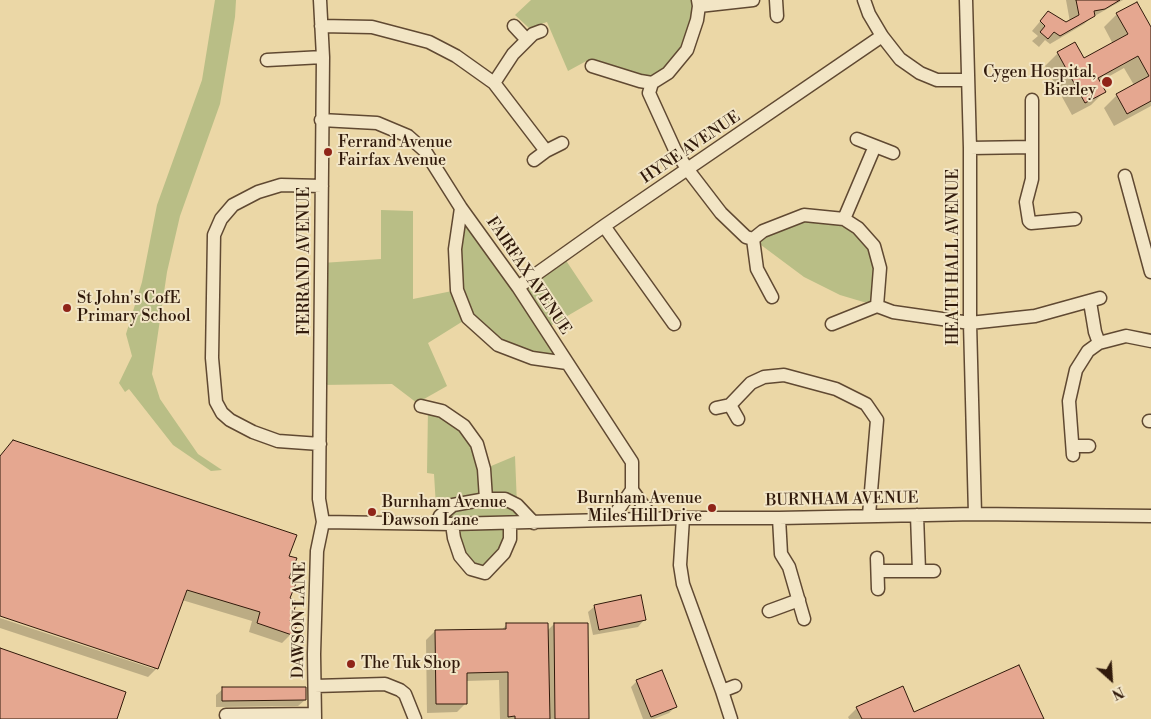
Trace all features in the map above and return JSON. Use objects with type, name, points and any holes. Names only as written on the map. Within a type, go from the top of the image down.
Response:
[{"type":"street","name":"FERRAND AVENUE","points":[[320,0],[323,57],[319,499],[323,522]]},
{"type":"street","points":[[753,0],[698,3],[695,28],[687,50],[668,73],[652,83],[649,93],[675,150],[688,170],[721,213],[746,237],[753,239]]},
{"type":"street","points":[[776,0],[777,16]]},
{"type":"street","points":[[864,0],[869,14],[882,36],[900,59],[920,73],[937,80],[968,80]]},
{"type":"street","name":"HEATH HALL AVENUE","points":[[966,0],[970,148],[970,323],[976,514]]},
{"type":"street","points":[[321,26],[372,27],[429,42],[456,56],[494,83],[546,151]]},
{"type":"street","points":[[514,26],[527,40]]},
{"type":"street","points":[[494,83],[513,54],[533,34],[541,31]]},
{"type":"street","name":"HYNE AVENUE","points":[[518,287],[882,36]]},
{"type":"street","points":[[267,60],[323,57]]},
{"type":"street","points":[[592,66],[652,83]]},
{"type":"street","points":[[1032,100],[1032,179],[1026,202],[1028,221],[1074,219]]},
{"type":"street","name":"FAIRFAX AVENUE","points":[[321,120],[377,123],[408,136],[425,151],[462,208],[518,287],[632,462],[632,490]]},
{"type":"street","points":[[857,139],[893,153]]},
{"type":"street","points":[[534,160],[562,143]]},
{"type":"street","points":[[844,219],[875,146]]},
{"type":"street","points":[[970,148],[1032,147]]},
{"type":"street","points":[[1125,176],[1151,272]]},
{"type":"street","points":[[320,444],[278,441],[253,432],[230,420],[222,413],[216,402],[212,358],[214,235],[221,219],[233,205],[258,192],[281,185],[322,186]]},
{"type":"street","name":"FAIRFAX AVENUE","points":[[462,208],[455,249],[457,290],[468,318],[498,345],[532,358],[567,363]]},
{"type":"street","points":[[753,239],[763,231],[804,215],[844,219],[858,228],[874,246],[880,268],[877,306]]},
{"type":"street","points":[[604,226],[674,324]]},
{"type":"street","points":[[753,239],[757,269],[772,297]]},
{"type":"street","points":[[832,324],[877,306],[894,312],[970,323],[1035,316],[1095,300],[1095,332],[1099,343]]},
{"type":"street","points":[[1089,446],[1073,450],[1069,401],[1076,370],[1088,351],[1099,343],[1126,336],[1151,341]]},
{"type":"street","points":[[716,408],[730,405],[751,383],[764,377],[784,375],[836,389],[866,404],[877,420],[869,515]]},
{"type":"street","points":[[730,405],[738,419]]},
{"type":"street","points":[[421,406],[442,411],[464,426],[478,444],[484,469],[486,499]]},
{"type":"street","points":[[611,520],[632,490],[653,519]]},
{"type":"street","points":[[437,523],[440,516],[454,505],[486,499],[505,499],[517,505],[534,523]]},
{"type":"street","points":[[917,514],[919,571]]},
{"type":"street","name":"BURNHAM AVENUE","points":[[323,522],[510,524],[683,518],[779,518],[917,514],[1151,516]]},
{"type":"street","points":[[683,518],[680,565],[683,584],[731,719]]},
{"type":"street","points":[[779,518],[781,554],[790,567],[804,620]]},
{"type":"street","name":"DAWSON LANE","points":[[315,716],[314,654],[317,551],[323,522]]},
{"type":"street","points":[[452,524],[460,556],[472,569],[485,573],[504,553],[510,539],[510,524]]},
{"type":"street","points":[[878,589],[877,565],[919,571],[934,571]]},
{"type":"street","points":[[769,611],[799,600]]},
{"type":"street","points":[[315,686],[385,684],[405,694],[415,719]]},
{"type":"street","points":[[722,691],[735,686]]},
{"type":"street","points":[[226,715],[315,716]]},
{"type":"green space","points":[[215,0],[236,0],[235,17],[220,104],[180,216],[167,272],[152,374],[160,399],[198,454],[222,470],[211,471],[173,445],[129,389],[125,392],[119,383],[132,356],[126,334],[142,282],[157,205],[202,80]]},
{"type":"green space","points":[[531,0],[693,0],[694,2],[689,29],[677,54],[655,74],[647,76],[625,74],[605,68],[590,59],[568,71],[547,22],[529,28],[515,15]]},
{"type":"green space","points":[[461,208],[518,287],[563,256],[593,301],[545,329],[567,363],[498,345],[468,318],[428,343],[447,386],[417,403],[392,384],[320,385],[322,263],[381,259],[381,210],[413,211],[413,299],[457,290]]},
{"type":"green space","points":[[844,219],[874,246],[877,306],[840,295],[804,277],[753,239],[784,221]]},
{"type":"green space","points":[[428,409],[464,426],[484,469],[515,456],[517,505],[529,517],[510,524],[493,566],[471,569],[452,524],[437,523],[434,474],[427,473]]},
{"type":"building","points":[[1076,0],[1120,0],[1105,9],[1094,11],[1095,16],[1060,36],[1054,32],[1048,39],[1040,32],[1045,26],[1040,21],[1048,11],[1066,22],[1079,15]]},
{"type":"building","points":[[1137,2],[1151,27],[1151,101],[1127,114],[1116,94],[1149,76],[1138,56],[1098,78],[1106,92],[1085,103],[1057,52],[1075,42],[1084,58],[1128,34],[1116,13]]},
{"type":"building","points":[[13,440],[297,535],[289,556],[297,558],[289,578],[297,581],[290,598],[297,602],[290,621],[298,624],[292,635],[257,623],[260,612],[187,590],[158,669],[0,616],[0,456]]},
{"type":"building","points":[[641,595],[646,620],[599,630],[594,605]]},
{"type":"building","points":[[506,623],[548,623],[550,719],[515,719],[515,716],[508,717],[508,672],[467,673],[467,704],[436,704],[435,630],[506,629]]},
{"type":"building","points":[[554,623],[588,623],[589,719],[555,719]]},
{"type":"building","points":[[0,648],[126,692],[117,719],[0,719]]},
{"type":"building","points":[[1019,665],[1044,719],[862,719],[856,707],[903,686],[914,712]]},
{"type":"building","points":[[662,670],[677,707],[651,717],[636,680]]},
{"type":"building","points":[[222,687],[306,687],[306,700],[222,701]]},
{"type":"place","name":"Cygen Hospital, Bierley","points":[[1107,82]]},
{"type":"place","name":"Ferrand Avenue Fairfax Avenue","points":[[328,152]]},
{"type":"place","name":"St John's CofE Primary School","points":[[67,308]]},
{"type":"place","name":"Burnham Avenue Miles Hill Drive","points":[[712,508]]},
{"type":"place","name":"Burnham Avenue Dawson Lane","points":[[372,512]]},
{"type":"place","name":"The Tuk Shop","points":[[351,664]]}]
